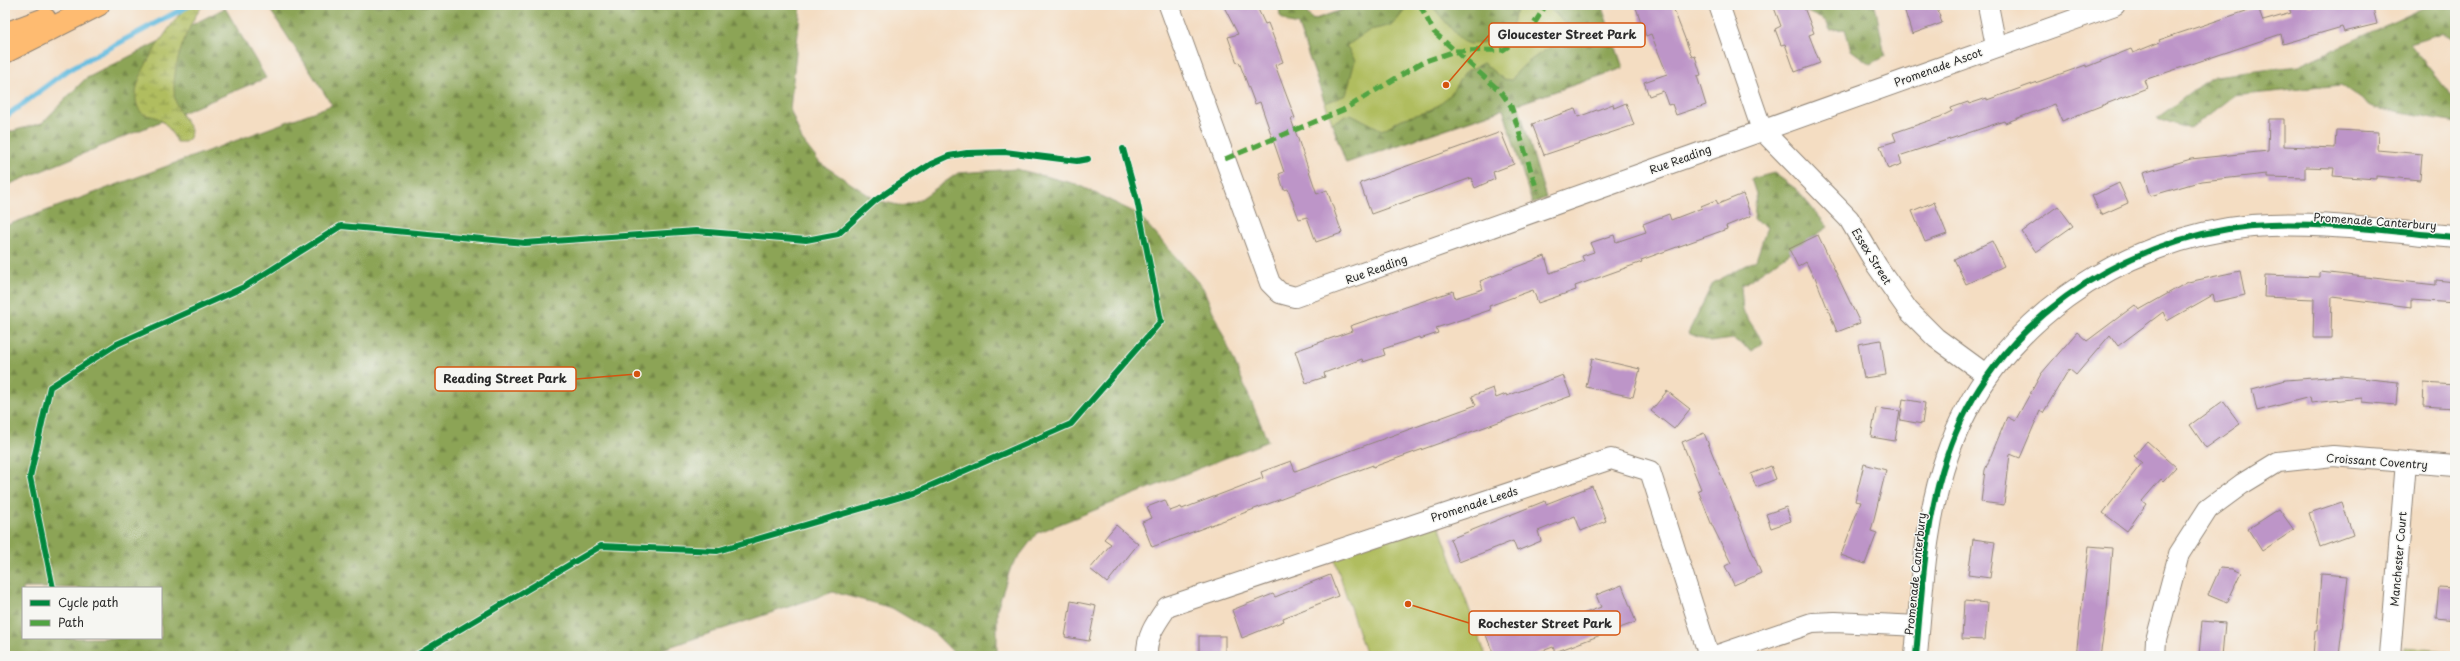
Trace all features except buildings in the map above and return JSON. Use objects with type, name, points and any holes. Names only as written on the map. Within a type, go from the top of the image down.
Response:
[{"type":"highway","points":[[5,34],[78,5]]},
{"type":"highway","points":[[5,52],[98,5]]},
{"type":"street","name":"Rue Reading","points":[[1169,5],[1270,283],[1280,293],[1295,297],[1762,130]]},
{"type":"street","points":[[1719,5],[1762,130]]},
{"type":"street","points":[[1988,5],[1996,46]]},
{"type":"street","name":"Promenade Ascot","points":[[1762,130],[2115,5]]},
{"type":"street","name":"Essex Street","points":[[1762,130],[1849,219],[1877,266],[1908,310],[1936,338],[1988,376]]},
{"type":"street","name":"Promenade Canterbury","points":[[1916,656],[1926,548],[1934,501],[1948,454],[1967,412],[1988,376],[2010,349],[2046,312],[2094,277],[2147,252],[2197,234],[2253,226],[2306,226],[2455,237]]},
{"type":"street","name":"Croissant Coventry","points":[[2155,656],[2156,640],[2179,554],[2208,509],[2242,484],[2278,462],[2333,456],[2455,466]]},
{"type":"street","name":"Promenade Leeds","points":[[1147,656],[1147,646],[1152,629],[1167,607],[1610,459],[1650,472],[1709,656]]},
{"type":"street","name":"Manchester Court","points":[[2390,656],[2406,462]]},
{"type":"street","points":[[1715,656],[1812,622],[1919,626]]},
{"type":"green space","points":[[190,5],[203,5],[190,26],[185,38],[180,52],[174,79],[176,103],[191,130],[190,138],[185,142],[177,142],[161,120],[154,116],[145,115],[141,112],[136,101],[137,88],[149,58],[184,8]]},
{"type":"green space","points":[[267,5],[757,5],[759,7],[765,5],[801,5],[790,109],[802,140],[820,163],[876,200],[902,206],[919,200],[958,173],[1016,169],[1076,184],[1138,214],[1203,288],[1268,441],[1037,533],[1011,567],[997,609],[997,656],[957,656],[934,633],[892,608],[833,592],[642,656],[5,656],[5,226],[332,105]]},
{"type":"green space","points":[[1279,5],[1300,5],[1313,20],[1356,5],[1408,6],[1393,25],[1370,30],[1346,46],[1355,60],[1346,95],[1325,103],[1298,25],[1289,23],[1280,16]]},
{"type":"green space","points":[[1356,5],[1601,5],[1623,68],[1346,163],[1298,25]]},
{"type":"green space","points":[[1431,5],[1521,5],[1515,14],[1510,38],[1471,44],[1462,41]]},
{"type":"green space","points":[[1546,5],[1601,5],[1623,68],[1518,104],[1546,198],[1532,203],[1503,109],[1346,163],[1332,123],[1351,114],[1382,130],[1402,119],[1432,110],[1450,95],[1464,73],[1483,63],[1503,79],[1512,80],[1523,66],[1573,31]]},
{"type":"green space","points":[[1798,5],[1875,5],[1885,56],[1870,64],[1851,50],[1845,29],[1830,30],[1826,21],[1801,9]]},
{"type":"green space","points":[[2430,5],[2455,5],[2455,39],[2442,33],[2409,43],[2455,100],[2455,123],[2374,108],[2341,85],[2233,96],[2190,129],[2157,118],[2213,76],[2298,66]]},
{"type":"green space","points":[[225,8],[266,78],[5,186],[5,133],[42,123],[85,79]]},
{"type":"green space","points":[[1774,173],[1796,189],[1828,227],[1741,286],[1743,311],[1763,342],[1752,351],[1733,339],[1710,342],[1688,333],[1713,283],[1756,260],[1767,227],[1754,220],[1756,194],[1751,179]]},
{"type":"green space","points":[[1436,517],[1486,656],[1366,656],[1332,552]]},
{"type":"green space","points":[[2404,647],[2455,652],[2455,656],[2404,656]]},
{"type":"waterway","points":[[5,117],[68,70],[190,5]]},
{"type":"marked path","points":[[1420,5],[1434,32],[1501,92],[1511,106],[1537,190]]},
{"type":"marked path","points":[[1225,159],[1343,110],[1423,62],[1455,51],[1503,50],[1529,32],[1546,5]]},
{"type":"cycle path","points":[[415,656],[601,546],[717,551],[914,493],[1071,424],[1161,321],[1137,200],[1123,149]]},
{"type":"cycle path","points":[[53,587],[30,477],[50,387],[117,344],[244,287],[341,226],[525,243],[696,231],[806,240],[838,234],[876,200],[931,164],[949,156],[967,153],[1005,152],[1077,161],[1088,159]]},
{"type":"cycle path","points":[[1916,656],[1929,529],[1947,456],[1967,409],[1994,367],[2028,329],[2066,297],[2109,270],[2155,249],[2203,234],[2252,226],[2301,224],[2353,227],[2455,237]]},
{"type":"place","name":"Gloucester Street Park","points":[[1446,85]]},
{"type":"place","name":"Reading Street Park","points":[[637,374]]},
{"type":"place","name":"Rochester Street Park","points":[[1408,604]]}]
